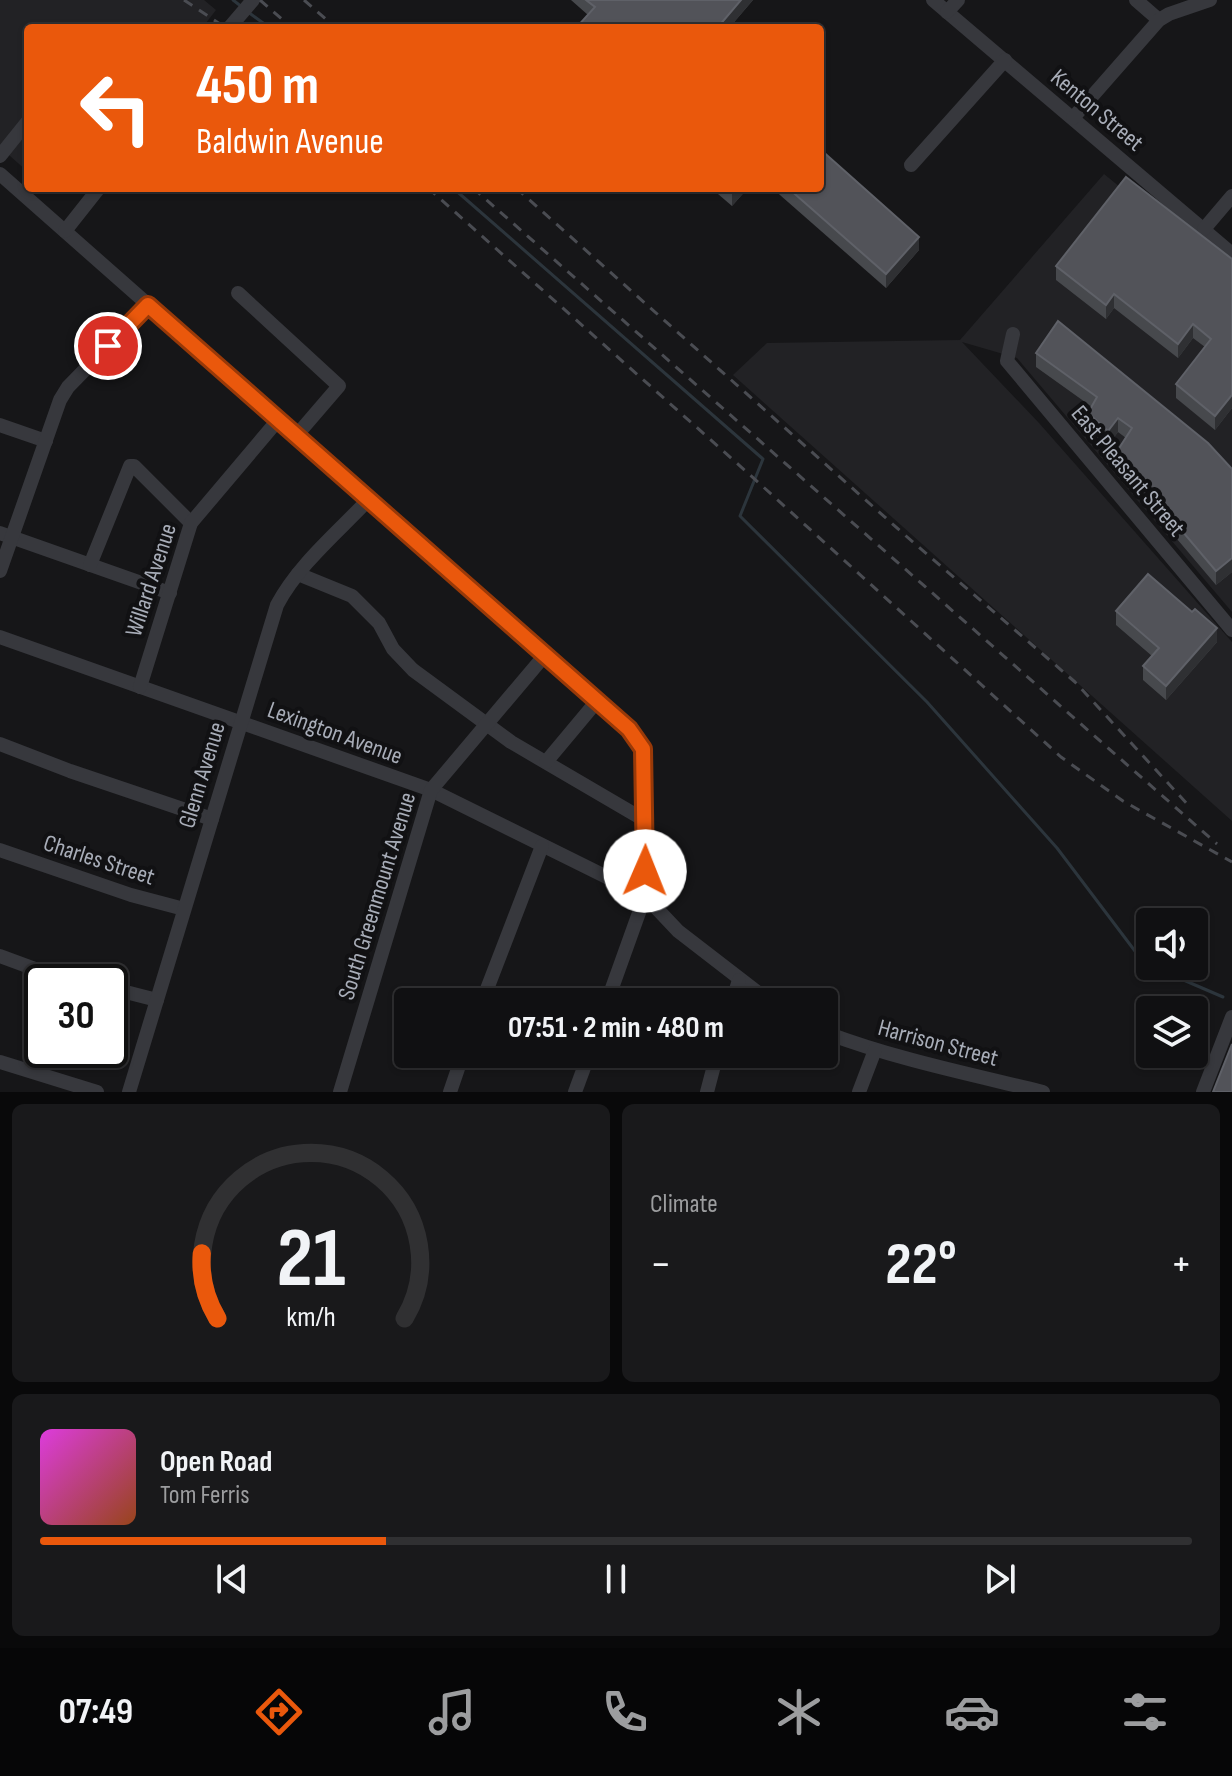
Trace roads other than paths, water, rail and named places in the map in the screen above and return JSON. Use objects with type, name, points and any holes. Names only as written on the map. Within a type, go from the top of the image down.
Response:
[{"type":"street","name":"Kenton Street","points":[[933,0],[1232,254]]},
{"type":"street","points":[[947,12],[958,0]]},
{"type":"street","points":[[1136,0],[1159,20]]},
{"type":"street","points":[[1073,118],[1159,20],[1210,0]]},
{"type":"street","points":[[232,24],[251,2]]},
{"type":"street","points":[[911,165],[1005,60]]},
{"type":"street","points":[[0,156],[24,126]]},
{"type":"street","points":[[0,174],[629,729],[643,749],[645,896],[612,988]]},
{"type":"street","points":[[65,231],[96,192]]},
{"type":"street","points":[[1204,229],[1232,196]]},
{"type":"street","points":[[238,293],[339,386],[296,436]]},
{"type":"street","points":[[0,571],[6,535],[60,400],[68,387],[148,305]]},
{"type":"street","name":"East Pleasant Street","points":[[1013,334],[1007,361],[1232,630]]},
{"type":"street","name":"Willard Avenue","points":[[140,687],[191,523],[278,420]]},
{"type":"street","points":[[0,425],[46,441]]},
{"type":"street","points":[[90,565],[130,466],[134,466],[191,523]]},
{"type":"street","name":"Glenn Avenue","points":[[129,1092],[277,605],[298,574],[368,500]]},
{"type":"street","points":[[6,535],[170,593]]},
{"type":"street","points":[[298,574],[352,596],[379,623],[393,649],[413,670],[487,724],[646,821]]},
{"type":"street","name":"Lexington Avenue","points":[[0,637],[431,790],[645,896]]},
{"type":"street","name":"South Greenmount Avenue","points":[[340,1092],[431,790],[545,655]]},
{"type":"street","points":[[546,762],[597,701]]},
{"type":"street","points":[[0,744],[212,819]]},
{"type":"street","points":[[487,988],[542,846]]},
{"type":"street","name":"Charles Street","points":[[0,850],[131,895],[184,909]]},
{"type":"street","points":[[645,896],[678,931],[750,988]]},
{"type":"street","points":[[0,956],[24,965]]},
{"type":"street","points":[[736,988],[739,980]]},
{"type":"street","points":[[128,993],[157,1000]]},
{"type":"street","points":[[1203,1092],[1232,1017]]},
{"type":"street","name":"Harrison Street","points":[[838,1037],[875,1050],[1043,1092]]},
{"type":"street","points":[[859,1092],[875,1050]]},
{"type":"street","points":[[0,1062],[97,1092]]},
{"type":"street","points":[[450,1092],[458,1068]]},
{"type":"street","points":[[575,1092],[584,1068]]},
{"type":"street","points":[[707,1092],[713,1068]]},
{"type":"waterway","points":[[233,0],[242,7]]},
{"type":"waterway","points":[[248,12],[264,24]]},
{"type":"waterway","points":[[458,192],[763,459],[740,516],[927,702],[1057,848],[1136,952]]},
{"type":"waterway","points":[[1184,980],[1223,997]]},
{"type":"railway","points":[[184,0],[220,24]]},
{"type":"railway","points":[[260,0],[287,24]]},
{"type":"railway","points":[[304,0],[331,24]]},
{"type":"railway","points":[[432,192],[1061,757],[1123,801],[1232,862]]},
{"type":"railway","points":[[478,192],[1217,844]]},
{"type":"railway","points":[[520,192],[906,536],[1075,682],[1190,807]]}]
